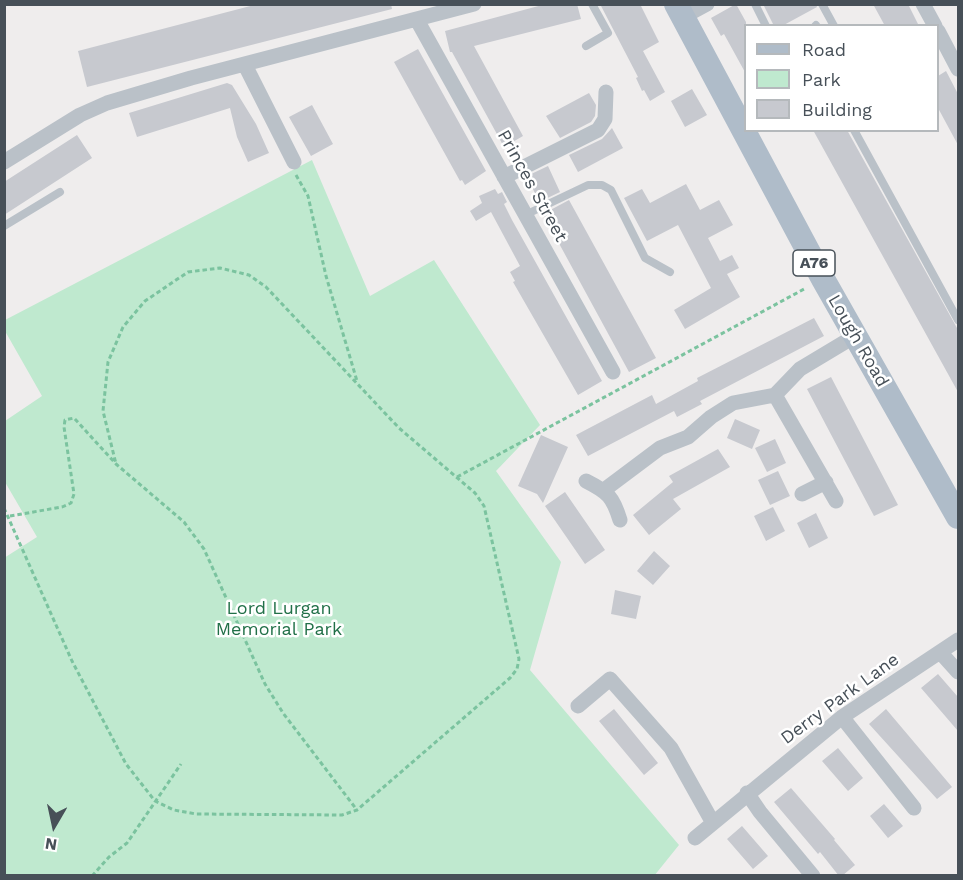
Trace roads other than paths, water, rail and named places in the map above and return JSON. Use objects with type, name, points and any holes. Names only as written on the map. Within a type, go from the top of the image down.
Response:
[{"type":"main road","name":"Lough Road","points":[[680,11],[744,131]]},
{"type":"main road","name":"Lough Road","points":[[745,132],[823,279],[958,516]]},
{"type":"street","points":[[4,162],[80,115],[107,103],[180,81],[474,4]]},
{"type":"street","points":[[680,11],[707,4]]},
{"type":"street","points":[[923,4],[934,24]]},
{"type":"street","name":"Princes Street","points":[[417,20],[613,372]]},
{"type":"street","points":[[939,33],[958,69]]},
{"type":"street","points":[[244,65],[294,162]]},
{"type":"street","points":[[504,177],[598,130],[605,119],[606,92]]},
{"type":"street","points":[[604,490],[660,448],[688,437],[711,417],[733,404],[775,395],[800,369],[855,336]]},
{"type":"street","points":[[775,395],[836,501]]},
{"type":"street","points":[[586,481],[604,490],[616,505],[620,520]]},
{"type":"street","points":[[802,494],[826,482]]},
{"type":"street","name":"Derry Park Lane","points":[[694,838],[842,717],[958,640]]},
{"type":"street","points":[[940,652],[958,672]]},
{"type":"street","points":[[578,706],[610,679],[671,748],[713,823]]},
{"type":"street","points":[[842,717],[914,808]]},
{"type":"street","points":[[747,794],[813,876]]},
{"type":"lane","points":[[586,46],[608,33],[592,4]]},
{"type":"lane","points":[[755,4],[765,24]]},
{"type":"lane","points":[[822,4],[833,24]]},
{"type":"lane","points":[[855,132],[958,320]]},
{"type":"lane","points":[[525,215],[588,185],[602,185],[611,190],[645,258],[670,272]]},
{"type":"lane","points":[[4,226],[60,192]]},
{"type":"park label","name":"Lord Lurgan Memorial Park","points":[[279,619]]}]
